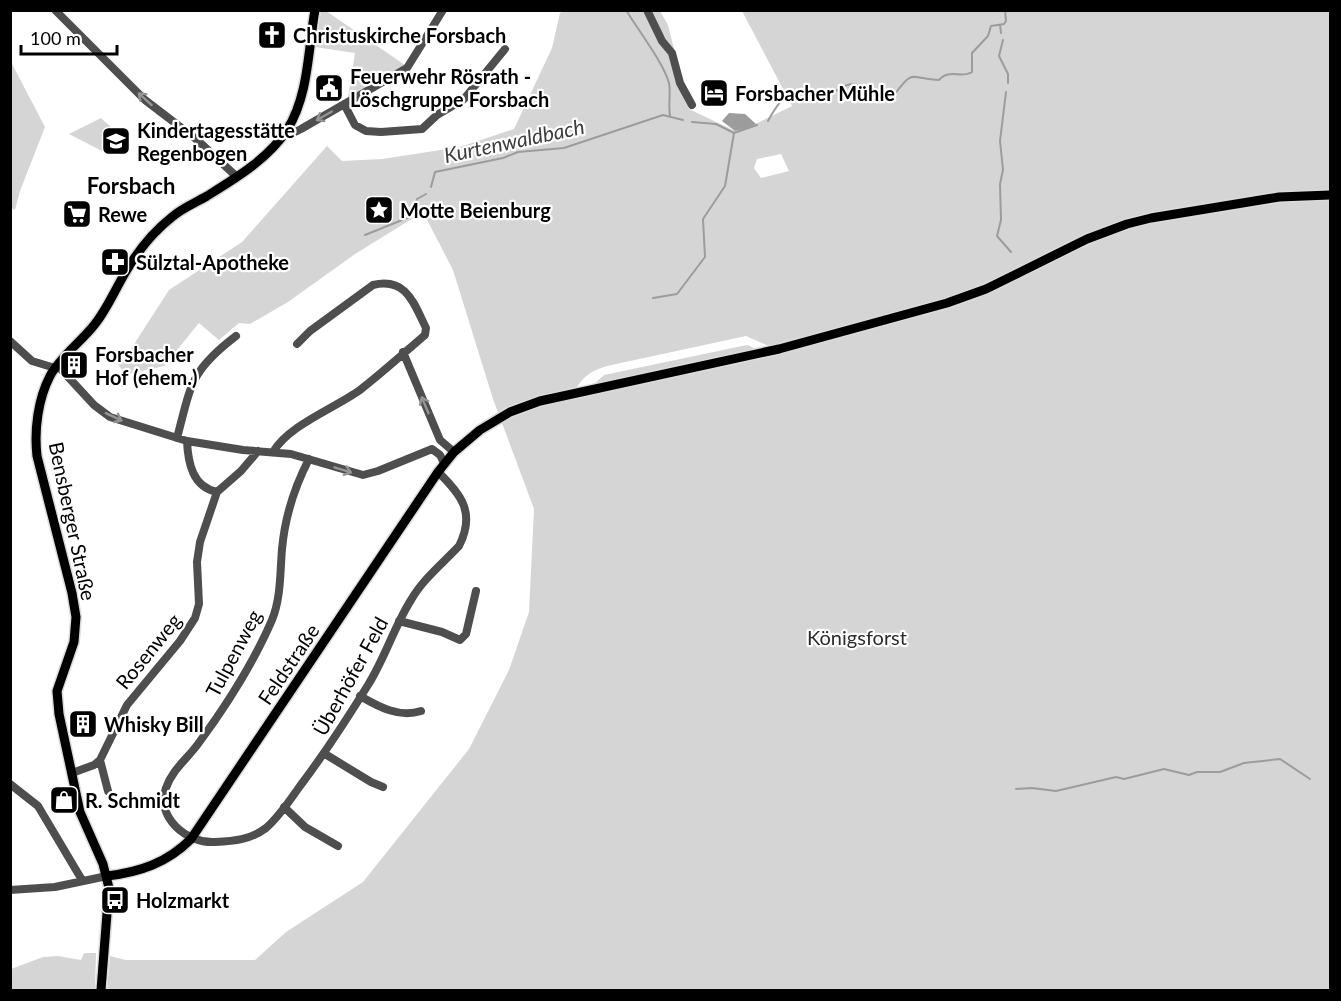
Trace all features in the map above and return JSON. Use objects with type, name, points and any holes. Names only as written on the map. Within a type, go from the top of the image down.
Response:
[{"type":"main road","name":"Bensberger Straße","points":[[101,990],[109,898],[107,876],[81,812],[57,697],[59,682],[74,642],[76,617],[36,448],[41,400],[50,375],[97,322],[133,260],[156,232],[181,210],[237,177],[268,153],[286,132],[303,90],[315,10]]},
{"type":"main road","name":"Feldstraße","points":[[107,876],[133,872],[162,862],[179,851],[191,838],[444,463],[473,435],[510,412],[540,401],[789,346],[953,301],[986,289],[1087,239],[1127,224],[1174,213],[1237,203],[1294,196],[1330,195]]},
{"type":"street","points":[[55,10],[145,100],[196,139],[237,177]]},
{"type":"street","points":[[286,132],[293,133],[408,68],[442,10]]},
{"type":"street","points":[[647,10],[662,41],[672,53],[680,83],[692,105]]},
{"type":"street","points":[[344,104],[355,125],[366,131],[422,129],[437,115],[464,99],[505,49]]},
{"type":"street","points":[[273,452],[279,443],[359,390],[425,335],[426,328],[408,294],[388,283],[373,285],[297,344]]},
{"type":"street","points":[[177,438],[193,380],[217,351],[236,336]]},
{"type":"street","points":[[10,341],[32,361],[57,367],[94,405],[110,417],[187,441],[273,452],[309,459],[353,473],[366,474],[432,449],[440,440]]},
{"type":"street","points":[[15,359],[20,351]]},
{"type":"street","points":[[403,352],[440,440],[454,452]]},
{"type":"street","points":[[187,441],[188,455],[200,485],[207,490],[217,492],[241,471],[258,451]]},
{"type":"street","points":[[432,449],[440,455],[444,463]]},
{"type":"street","name":"Tulpenweg","points":[[191,838],[179,830],[169,817],[163,796],[166,786],[172,774],[197,746],[225,705],[272,620],[290,503],[296,483],[309,459]]},
{"type":"street","name":"Überhöfer Feld","points":[[191,838],[207,843],[251,837],[267,827],[325,754],[368,686],[411,599],[459,546],[467,517],[463,501],[453,486],[438,472]]},
{"type":"street","name":"Rosenweg","points":[[100,760],[127,705],[180,641],[195,618],[199,604],[197,562],[200,542],[217,492]]},
{"type":"street","points":[[399,621],[442,632],[460,640],[466,634],[476,591]]},
{"type":"street","points":[[360,696],[376,705],[408,715],[421,711]]},
{"type":"street","points":[[325,754],[383,788]]},
{"type":"street","points":[[72,773],[94,765],[100,760],[108,791]]},
{"type":"street","points":[[10,784],[38,806],[82,880]]},
{"type":"street","points":[[284,807],[305,826],[338,846]]},
{"type":"street","points":[[10,890],[55,887],[107,876]]},
{"type":"green space","points":[[321,11],[326,11],[405,65],[348,97],[355,53],[315,47]]},
{"type":"green space","name":"Königsforst","points":[[564,11],[660,11],[668,25],[689,109],[735,131],[745,129],[792,106],[742,11],[1330,11],[1330,990],[107,990],[110,956],[126,960],[255,960],[286,932],[363,882],[469,749],[509,670],[529,612],[534,509],[493,399],[453,270],[423,212],[355,254],[288,302],[250,324],[239,323],[219,340],[199,323],[164,366],[125,375],[118,364],[127,355],[169,290],[242,242],[327,146],[342,161],[382,159],[460,147],[514,129],[552,48],[560,13]],"holes":[[[781,154],[789,171],[761,178],[754,168],[757,159]],[[746,336],[771,347],[757,350],[748,345],[742,346],[604,375],[592,386],[576,389],[589,374],[607,366]]]},
{"type":"green space","points":[[11,62],[45,127],[15,210],[10,207]]},
{"type":"green space","points":[[101,118],[113,129],[102,151],[69,134]]},
{"type":"green space","points":[[84,953],[96,953],[95,990],[11,990],[11,969],[43,957],[58,956],[81,960]]},
{"type":"shaded area","points":[[729,113],[745,114],[756,124],[735,131],[722,121]]},
{"type":"waterway","points":[[626,10],[666,75],[670,87],[670,116]]},
{"type":"waterway","name":"Kurtenwaldbach","points":[[768,121],[786,96],[800,91],[830,95],[853,84],[895,94],[906,81],[913,77],[939,80],[951,74],[968,74],[972,72],[972,53],[988,36],[991,26],[1004,24],[1005,10]]},
{"type":"waterway","points":[[1000,25],[1001,33]]},
{"type":"waterway","points":[[1003,40],[999,56],[1008,74],[1008,83]]},
{"type":"waterway","points":[[1006,92],[1000,141],[1003,170],[1000,184],[1001,220],[997,236],[1011,252]]},
{"type":"waterway","name":"Kurtenwaldbach","points":[[431,187],[435,172],[503,158],[518,152],[564,148],[663,115],[683,120]]},
{"type":"waterway","name":"Kurtenwaldbach","points":[[692,122],[716,124],[734,133],[757,125]]},
{"type":"waterway","points":[[653,298],[677,294],[705,257],[703,219],[725,186],[734,133]]},
{"type":"waterway","name":"Kurtenwaldbach","points":[[365,235],[412,216],[417,199],[426,194]]},
{"type":"waterway","points":[[1016,789],[1056,791],[1116,777],[1124,779],[1164,769],[1189,775],[1197,772],[1220,772],[1244,763],[1280,759],[1310,779]]},
{"type":"place","name":"Christuskirche Forsbach","points":[[272,35]]},
{"type":"place","name":"Feuerwehr Rösrath - Löschgruppe Forsbach","points":[[329,88]]},
{"type":"place","name":"Forsbacher Mühle","points":[[714,93]]},
{"type":"place","name":"Kindertagesstätte Regenbogen","points":[[116,141]]},
{"type":"place","name":"Motte Beienburg","points":[[379,210]]},
{"type":"place","name":"Rewe","points":[[77,214]]},
{"type":"place","name":"Sülztal-Apotheke","points":[[115,262]]},
{"type":"place","name":"Forsbacher Hof (ehem.)","points":[[74,365]]},
{"type":"place","name":"Whisky Bill","points":[[83,724]]},
{"type":"place","name":"R. Schmidt","points":[[64,800]]},
{"type":"place","name":"Holzmarkt","points":[[115,900]]},
{"type":"district","name":"Forsbach","points":[[131,185]]}]
